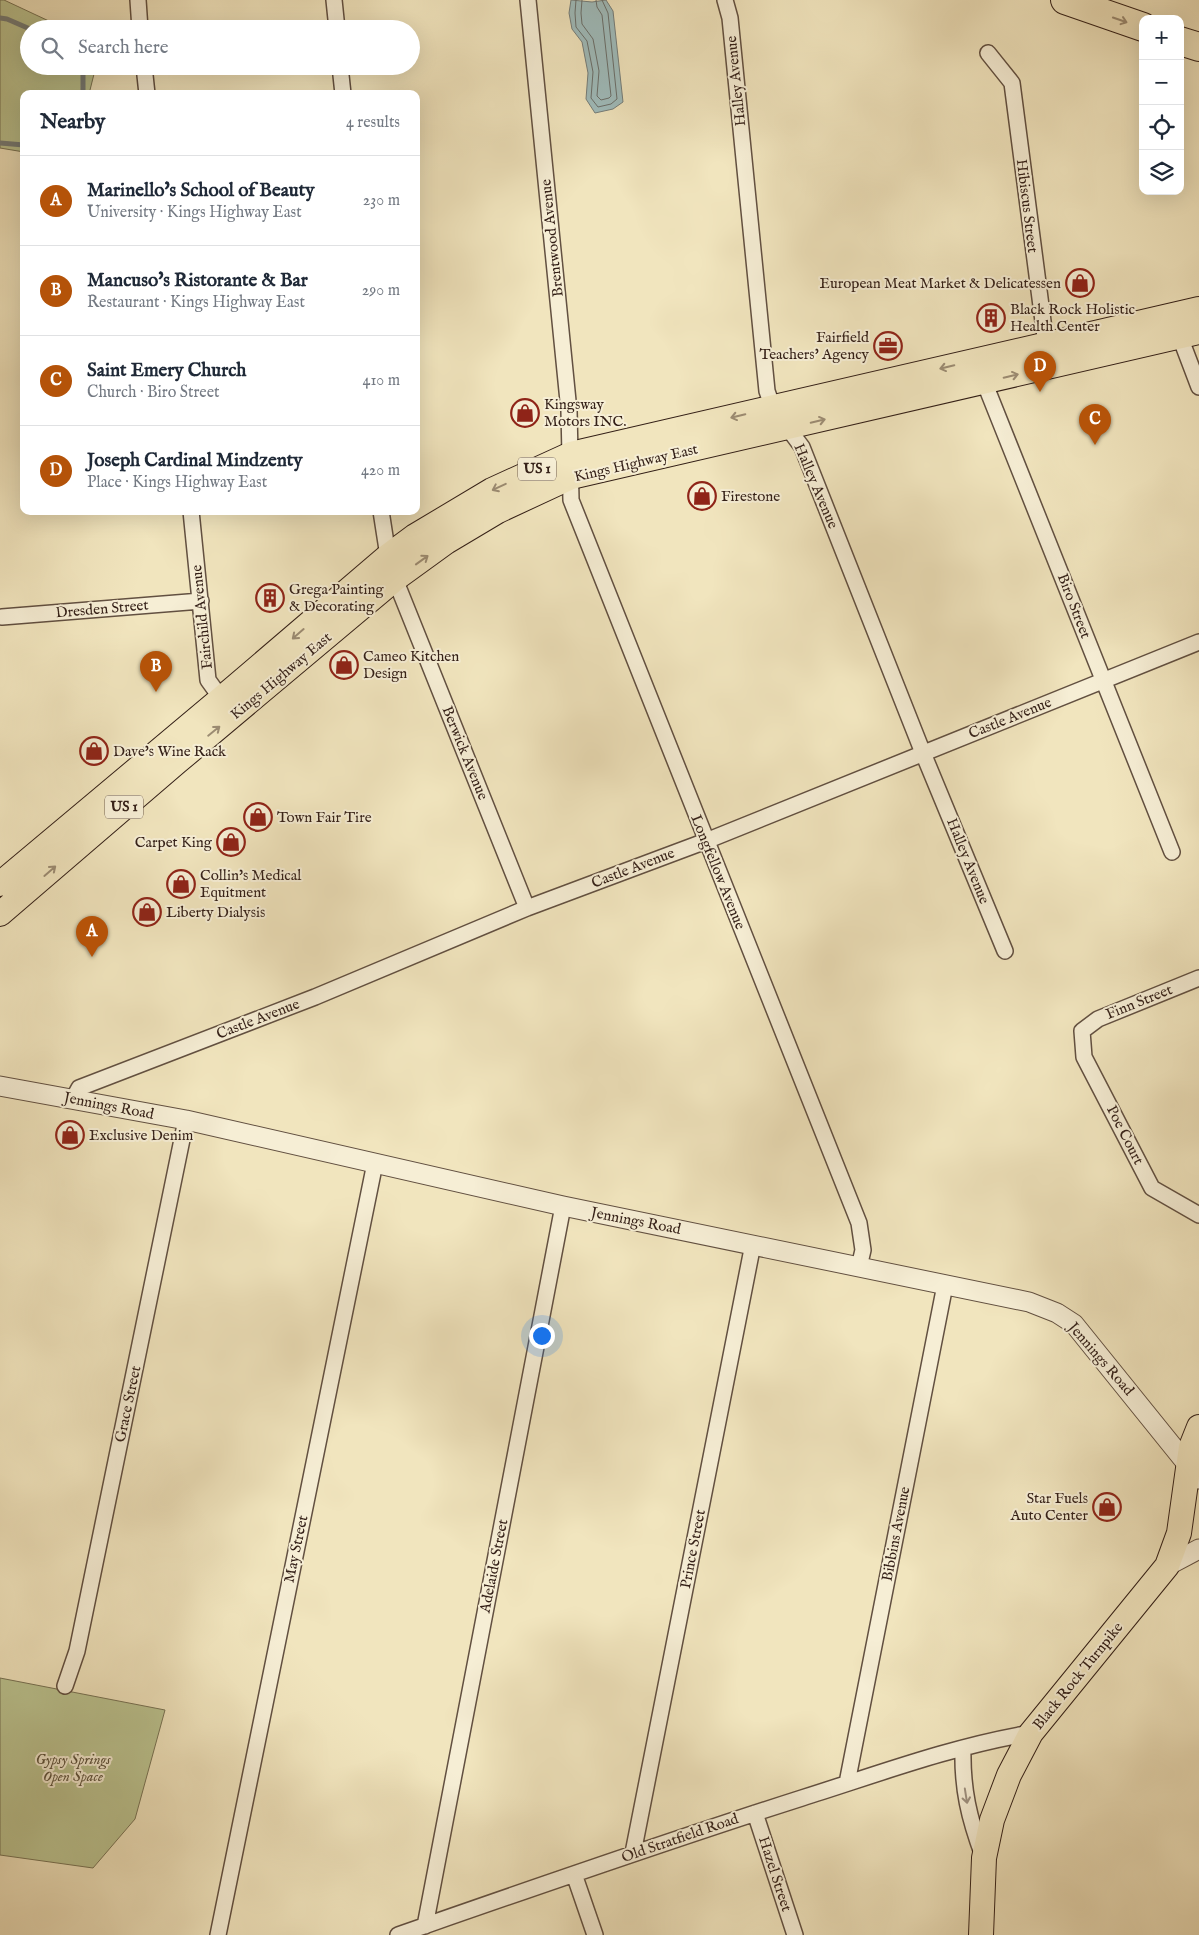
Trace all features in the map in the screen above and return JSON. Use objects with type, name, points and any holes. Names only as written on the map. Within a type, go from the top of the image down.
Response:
[{"type":"highway","points":[[1065,0],[1139,27]]},
{"type":"highway","points":[[1184,42],[1199,47]]},
{"type":"main road","name":"Kings Highway East","points":[[228,706],[388,556],[415,536],[492,490],[773,408],[980,371],[1184,328],[1199,309]]},
{"type":"main road","name":"Kings Highway East","points":[[0,914],[8,880],[228,706],[446,542],[571,466],[789,428],[980,371]]},
{"type":"main road","name":"Black Rock Turnpike","points":[[981,1935],[984,1858],[992,1820],[1009,1775],[1031,1733],[1167,1566],[1179,1533],[1194,1473],[1191,1447],[1199,1427]]},
{"type":"street","points":[[138,0],[139,20]]},
{"type":"street","points":[[334,0],[336,20]]},
{"type":"street","name":"Brentwood Avenue","points":[[528,0],[569,411],[571,466]]},
{"type":"street","name":"Halley Avenue","points":[[726,0],[730,18],[767,391],[773,408],[802,447],[923,753],[1005,951]]},
{"type":"street","name":"Hibiscus Street","points":[[988,54],[1012,83],[1048,356]]},
{"type":"street","points":[[145,75],[147,90]]},
{"type":"street","points":[[341,75],[343,90]]},
{"type":"street","points":[[1184,328],[1199,387]]},
{"type":"street","name":"Biro Street","points":[[980,371],[1172,852]]},
{"type":"street","name":"Longfellow Avenue","points":[[571,466],[571,500],[859,1223],[863,1250],[858,1267]]},
{"type":"street","name":"Fairchild Avenue","points":[[191,515],[208,680],[228,706]]},
{"type":"street","name":"Berwick Avenue","points":[[382,515],[388,556],[395,579],[527,908]]},
{"type":"street","name":"Dresden Street","points":[[2,617],[201,601]]},
{"type":"street","name":"Castle Avenue","points":[[74,1099],[78,1088],[315,997],[527,908],[706,841],[1199,642]]},
{"type":"street","name":"Finn Street","points":[[1082,1031],[1098,1019],[1199,978]]},
{"type":"street","name":"Poe Court","points":[[1082,1031],[1084,1057],[1152,1188],[1199,1215]]},
{"type":"street","name":"Jennings Road","points":[[0,1086],[186,1120],[563,1206],[1029,1302],[1057,1312],[1074,1324],[1194,1473]]},
{"type":"street","name":"Grace Street","points":[[65,1686],[77,1651],[186,1120]]},
{"type":"street","name":"May Street","points":[[218,1935],[375,1162]]},
{"type":"street","name":"Adelaide Street","points":[[425,1926],[563,1206]]},
{"type":"street","name":"Prince Street","points":[[633,1853],[753,1244]]},
{"type":"street","name":"Bibbins Avenue","points":[[847,1784],[945,1285]]},
{"type":"street","points":[[1167,1566],[1199,1549]]},
{"type":"street","name":"Old Stratfield Road","points":[[398,1935],[633,1853],[755,1813],[963,1748],[1031,1733]]},
{"type":"street","points":[[963,1748],[963,1769],[970,1820],[984,1858]]},
{"type":"street","name":"Hazel Street","points":[[755,1813],[795,1935]]},
{"type":"street","points":[[574,1874],[595,1935]]},
{"type":"green space","points":[[0,0],[4,0],[47,20],[20,20],[20,75],[94,75],[90,90],[20,90],[20,151],[0,148]]},
{"type":"green space","name":"Gypsy Springs Open Space","points":[[0,1678],[165,1710],[135,1819],[93,1868],[0,1855]]},
{"type":"water","points":[[571,0],[592,2],[606,0],[613,11],[623,102],[613,109],[595,113],[586,99],[588,73],[582,42],[572,29],[569,13]]},
{"type":"waterway","points":[[0,18],[20,25]]},
{"type":"waterway","points":[[83,75],[83,90]]},
{"type":"waterway","points":[[0,143],[20,145]]},
{"type":"place","name":"European Meat Market & Delicatessen","points":[[1080,283]]},
{"type":"place","name":"Black Rock Holistic Health Center","points":[[991,318]]},
{"type":"place","name":"Fairfield Teachers' Agency","points":[[888,346]]},
{"type":"place","name":"Joseph Cardinal Mindzenty","points":[[1040,392]]},
{"type":"place","name":"Kingsway Motors INC.","points":[[525,413]]},
{"type":"place","name":"Saint Emery Church","points":[[1095,445]]},
{"type":"place","name":"Firestone","points":[[702,496]]},
{"type":"place","name":"Grega Painting & Decorating","points":[[270,598]]},
{"type":"place","name":"Cameo Kitchen Design","points":[[344,665]]},
{"type":"place","name":"Mancuso's Ristorante & Bar","points":[[156,692]]},
{"type":"place","name":"Dave's Wine Rack","points":[[94,751]]},
{"type":"place","name":"Town Fair Tire","points":[[258,817]]},
{"type":"place","name":"Carpet King","points":[[231,842]]},
{"type":"place","name":"Collin's Medical Equitment","points":[[181,884]]},
{"type":"place","name":"Liberty Dialysis","points":[[147,912]]},
{"type":"place","name":"Marinello's School of Beauty","points":[[92,957]]},
{"type":"place","name":"Exclusive Denim","points":[[70,1135]]},
{"type":"place","name":"Star Fuels Auto Center","points":[[1107,1507]]}]
